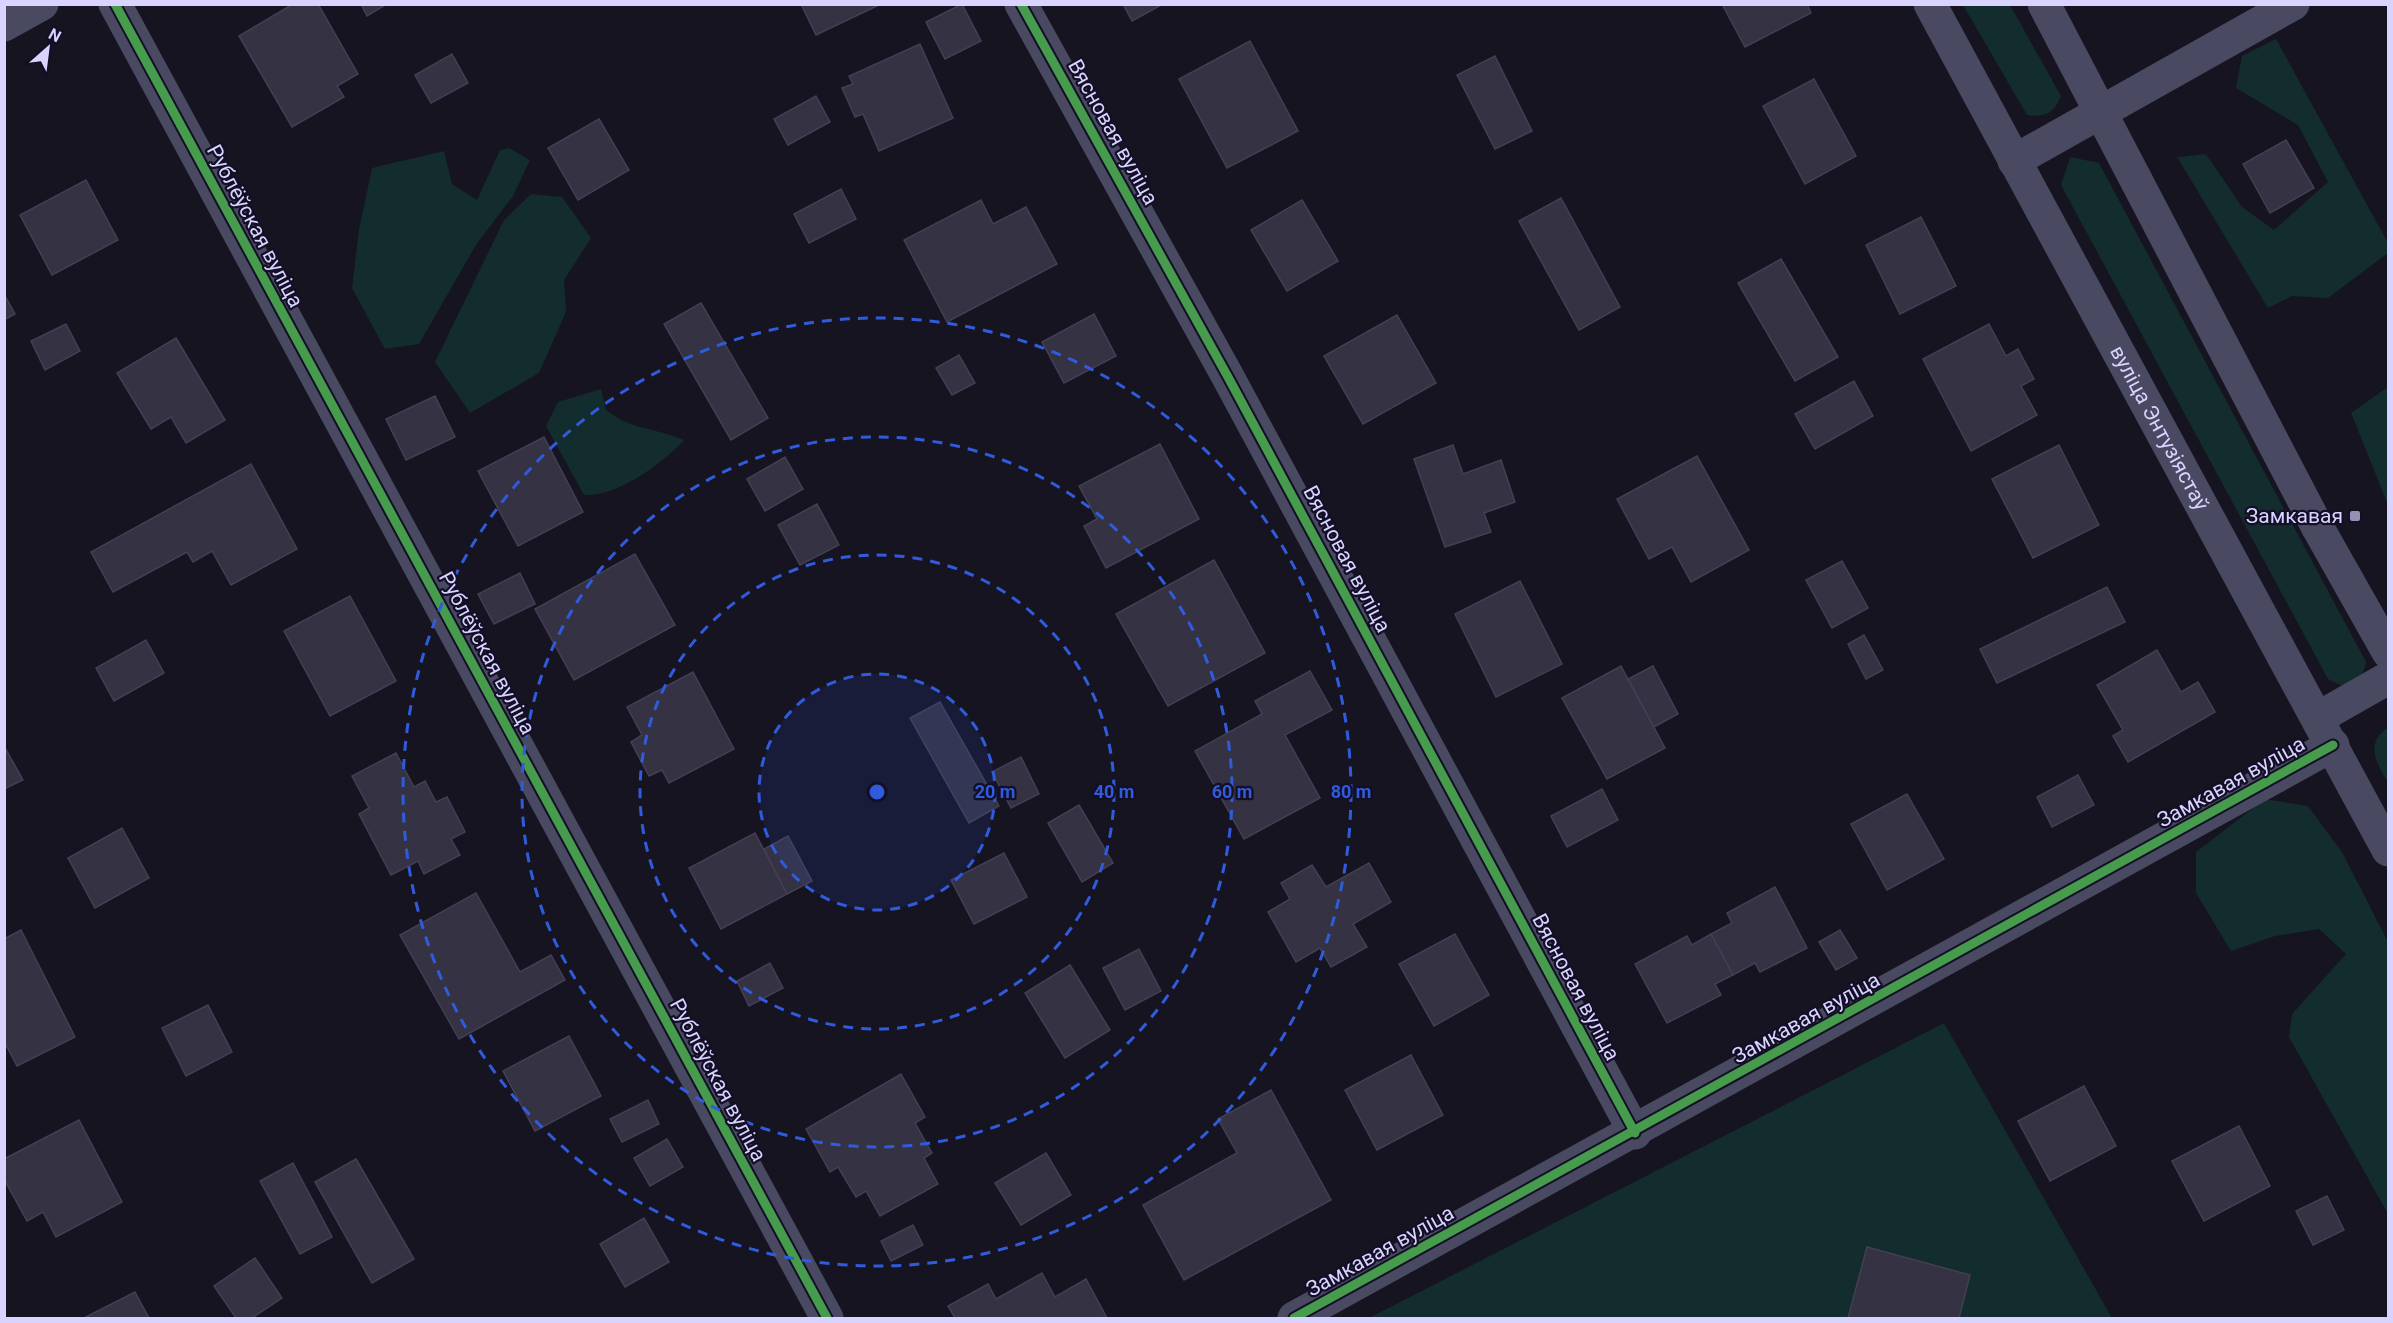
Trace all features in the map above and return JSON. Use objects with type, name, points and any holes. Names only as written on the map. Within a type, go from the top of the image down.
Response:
[{"type":"street","points":[[4,25],[42,4]]},
{"type":"street","name":"Рублёўская вуліца","points":[[115,4],[827,1318]]},
{"type":"street","name":"Вясновая вуліца","points":[[1021,4],[1228,377],[1635,1133]]},
{"type":"street","name":"вуліца Энтузіястаў","points":[[1930,4],[2388,850]]},
{"type":"street","points":[[2044,4],[2312,518],[2388,652]]},
{"type":"street","points":[[2014,161],[2293,4]]},
{"type":"street","name":"Замкавая вуліца","points":[[1294,1318],[1635,1133],[2326,732],[2388,678]]},
{"type":"green space","points":[[1963,5],[2010,5],[2061,96],[2052,110],[2039,116],[2027,115]]},
{"type":"green space","points":[[2276,39],[2388,243],[2388,253],[2328,298],[2292,296],[2268,308],[2177,157],[2206,154],[2242,207],[2274,230],[2328,182],[2298,125],[2236,88],[2242,56]]},
{"type":"green space","points":[[509,148],[530,160],[513,196],[476,245],[419,344],[385,349],[352,288],[359,230],[372,168],[444,151],[452,184],[477,200],[500,150]]},
{"type":"green space","points":[[2070,157],[2099,163],[2366,662],[2363,673],[2352,686],[2340,685],[2328,679],[2061,185]]},
{"type":"green space","points":[[531,194],[562,197],[591,238],[564,280],[566,312],[539,373],[470,413],[435,362],[504,220]]},
{"type":"green space","points":[[2388,387],[2388,505],[2351,413]]},
{"type":"green space","points":[[601,389],[606,410],[615,417],[684,440],[664,459],[624,485],[610,491],[584,495],[546,426],[558,402]]},
{"type":"green space","points":[[2388,728],[2387,781],[2376,760],[2375,746],[2381,734]]},
{"type":"green space","points":[[2265,799],[2308,806],[2342,852],[2388,942],[2388,1214],[2289,1037],[2292,1014],[2346,954],[2319,929],[2275,936],[2231,951],[2196,893],[2196,852]]},
{"type":"green space","points":[[1944,1023],[2112,1318],[1959,1318],[1970,1275],[1868,1247],[1848,1318],[1369,1318]]},
{"type":"building","points":[[293,4],[318,4],[358,74],[337,86],[344,97],[292,127],[239,36]]},
{"type":"building","points":[[361,4],[387,4],[367,16]]},
{"type":"building","points":[[801,4],[881,4],[816,35]]},
{"type":"building","points":[[962,4],[981,41],[945,59],[926,22]]},
{"type":"building","points":[[1123,4],[1163,4],[1132,21]]},
{"type":"building","points":[[1722,4],[1807,4],[1811,13],[1745,47]]},
{"type":"building","points":[[1250,41],[1298,131],[1227,168],[1179,79]]},
{"type":"building","points":[[920,44],[953,118],[879,151],[863,114],[855,117],[842,88],[853,84],[849,76]]},
{"type":"building","points":[[452,54],[468,83],[431,103],[415,75]]},
{"type":"building","points":[[1495,56],[1532,131],[1495,149],[1457,75]]},
{"type":"building","points":[[1814,79],[1856,156],[1805,184],[1763,106]]},
{"type":"building","points":[[816,96],[830,122],[788,145],[774,119]]},
{"type":"building","points":[[599,119],[629,170],[578,200],[548,148]]},
{"type":"building","points":[[2286,140],[2314,188],[2270,213],[2243,164]]},
{"type":"building","points":[[86,180],[118,240],[52,275],[20,215]]},
{"type":"building","points":[[841,189],[856,219],[809,243],[794,214]]},
{"type":"building","points":[[1561,198],[1620,307],[1579,330],[1519,221]]},
{"type":"building","points":[[981,200],[993,224],[1026,207],[1057,264],[947,322],[904,240]]},
{"type":"building","points":[[1302,200],[1338,261],[1287,291],[1251,230]]},
{"type":"building","points":[[1921,217],[1956,286],[1900,314],[1866,245]]},
{"type":"building","points":[[1781,259],[1838,357],[1795,381],[1738,283]]},
{"type":"building","points":[[4,294],[15,314],[4,320]]},
{"type":"building","points":[[701,303],[768,418],[731,440],[664,324]]},
{"type":"building","points":[[1094,314],[1116,356],[1064,383],[1042,342]]},
{"type":"building","points":[[1397,315],[1436,383],[1363,424],[1324,356]]},
{"type":"building","points":[[66,324],[80,351],[45,370],[31,341]]},
{"type":"building","points":[[1989,324],[2006,356],[2018,349],[2034,379],[2021,386],[2037,415],[1971,451],[1923,359]]},
{"type":"building","points":[[176,338],[225,420],[186,443],[171,417],[151,429],[117,373]]},
{"type":"building","points":[[959,355],[975,383],[952,395],[936,368]]},
{"type":"building","points":[[1854,381],[1873,416],[1815,449],[1795,414]]},
{"type":"building","points":[[435,396],[455,437],[406,460],[386,419]]},
{"type":"building","points":[[544,437],[583,512],[518,546],[478,471]]},
{"type":"building","points":[[1160,444],[1199,519],[1106,568],[1084,526],[1097,519],[1079,486]]},
{"type":"building","points":[[1453,445],[1463,474],[1501,460],[1515,502],[1484,513],[1491,532],[1445,547],[1414,459]]},
{"type":"building","points":[[2059,445],[2099,525],[2033,558],[1992,479]]},
{"type":"building","points":[[1697,456],[1749,550],[1691,582],[1672,547],[1649,559],[1617,499]]},
{"type":"building","points":[[785,457],[803,489],[765,511],[747,479]]},
{"type":"building","points":[[251,464],[297,549],[231,585],[212,551],[193,562],[187,552],[113,592],[91,552]]},
{"type":"building","points":[[817,504],[839,545],[800,565],[778,525]]},
{"type":"building","points":[[635,554],[675,625],[574,680],[535,609]]},
{"type":"building","points":[[1214,560],[1265,653],[1168,706],[1116,614]]},
{"type":"building","points":[[1842,561],[1868,608],[1832,628],[1806,580]]},
{"type":"building","points":[[520,573],[535,604],[494,624],[478,594]]},
{"type":"building","points":[[1520,581],[1562,664],[1496,697],[1455,614]]},
{"type":"building","points":[[2107,587],[2125,622],[1997,683],[1980,649]]},
{"type":"building","points":[[350,596],[396,681],[330,716],[284,631]]},
{"type":"building","points":[[1864,635],[1883,670],[1866,679],[1848,644]]},
{"type":"building","points":[[146,640],[164,673],[114,701],[96,668]]},
{"type":"building","points":[[2157,650],[2181,692],[2198,682],[2215,712],[2128,762],[2113,736],[2123,730],[2097,685]]},
{"type":"building","points":[[1621,666],[1665,748],[1607,779],[1562,698]]},
{"type":"building","points":[[1653,666],[1678,714],[1654,727],[1628,679]]},
{"type":"building","points":[[1310,671],[1332,710],[1285,735],[1320,798],[1244,839],[1195,751],[1262,714],[1255,701]]},
{"type":"building","points":[[693,672],[734,749],[669,783],[662,770],[649,776],[631,742],[642,735],[627,707]]},
{"type":"building","points":[[940,702],[999,806],[969,823],[910,718]]},
{"type":"building","points":[[4,746],[23,780],[4,789]]},
{"type":"building","points":[[396,753],[414,787],[425,781],[436,802],[447,797],[465,832],[451,839],[460,855],[424,874],[418,861],[391,875],[359,814],[369,808],[352,776]]},
{"type":"building","points":[[1021,757],[1039,794],[1011,808],[992,772]]},
{"type":"building","points":[[2078,775],[2094,805],[2052,827],[2037,797]]},
{"type":"building","points":[[1602,789],[1618,820],[1567,847],[1551,816]]},
{"type":"building","points":[[1907,794],[1944,859],[1887,890],[1851,824]]},
{"type":"building","points":[[1079,805],[1113,863],[1082,882],[1048,823]]},
{"type":"building","points":[[122,828],[149,878],[95,908],[68,858]]},
{"type":"building","points":[[755,833],[787,894],[721,929],[689,868]]},
{"type":"building","points":[[788,836],[812,881],[787,894],[764,849]]},
{"type":"building","points":[[1004,853],[1027,897],[974,924],[951,880]]},
{"type":"building","points":[[1369,863],[1391,902],[1353,924],[1367,947],[1331,967],[1320,948],[1296,962],[1268,912],[1290,899],[1281,883],[1312,865],[1326,887]]},
{"type":"building","points":[[1775,887],[1807,948],[1760,972],[1755,963],[1733,975],[1711,934],[1732,923],[1727,913]]},
{"type":"building","points":[[476,893],[520,972],[551,955],[565,980],[459,1039],[400,935]]},
{"type":"building","points":[[21,930],[75,1037],[17,1066],[4,1041],[4,939]]},
{"type":"building","points":[[1840,930],[1857,958],[1836,970],[1819,942]]},
{"type":"building","points":[[1455,934],[1489,995],[1434,1026],[1399,964]]},
{"type":"building","points":[[1711,934],[1733,975],[1715,984],[1721,995],[1667,1023],[1635,964],[1687,936],[1692,945]]},
{"type":"building","points":[[1139,949],[1161,991],[1125,1010],[1103,968]]},
{"type":"building","points":[[770,963],[783,988],[749,1006],[737,981]]},
{"type":"building","points":[[1070,965],[1110,1030],[1065,1058],[1025,993]]},
{"type":"building","points":[[208,1005],[232,1052],[186,1076],[162,1028]]},
{"type":"building","points":[[569,1036],[601,1096],[535,1131],[503,1071]]},
{"type":"building","points":[[1411,1055],[1443,1115],[1377,1150],[1345,1090]]},
{"type":"building","points":[[901,1074],[925,1117],[915,1123],[932,1153],[924,1158],[938,1184],[880,1216],[866,1191],[856,1197],[838,1167],[830,1172],[806,1129]]},
{"type":"building","points":[[2084,1086],[2116,1146],[2050,1181],[2018,1121]]},
{"type":"building","points":[[1271,1090],[1331,1200],[1184,1280],[1143,1205],[1237,1153],[1218,1119]]},
{"type":"building","points":[[648,1100],[659,1124],[622,1142],[610,1119]]},
{"type":"building","points":[[79,1120],[122,1202],[56,1237],[43,1212],[27,1221],[4,1179],[4,1159]]},
{"type":"building","points":[[2239,1126],[2270,1186],[2204,1221],[2172,1161]]},
{"type":"building","points":[[667,1139],[683,1167],[650,1186],[634,1158]]},
{"type":"building","points":[[1046,1153],[1071,1195],[1021,1225],[995,1183]]},
{"type":"building","points":[[356,1159],[414,1259],[372,1283],[315,1182]]},
{"type":"building","points":[[293,1163],[332,1237],[300,1254],[260,1181]]},
{"type":"building","points":[[2327,1196],[2344,1230],[2313,1245],[2296,1211]]},
{"type":"building","points":[[644,1218],[669,1262],[625,1287],[600,1244]]},
{"type":"building","points":[[913,1225],[923,1245],[891,1261],[881,1241]]},
{"type":"building","points":[[1867,1247],[1970,1275],[1959,1318],[1848,1318]]},
{"type":"building","points":[[255,1258],[282,1298],[252,1318],[236,1318],[214,1286]]},
{"type":"building","points":[[1042,1273],[1055,1297],[1086,1279],[1107,1318],[955,1318],[948,1306],[988,1284],[996,1299]]},
{"type":"building","points":[[135,1292],[149,1318],[84,1318]]},
{"type":"cycle path","points":[[115,4],[827,1318]]},
{"type":"cycle path","points":[[1021,4],[1228,377],[1635,1133]]},
{"type":"cycle path","points":[[1294,1318],[2333,745]]},
{"type":"place","name":"Замкавая","points":[[2355,516]]}]
